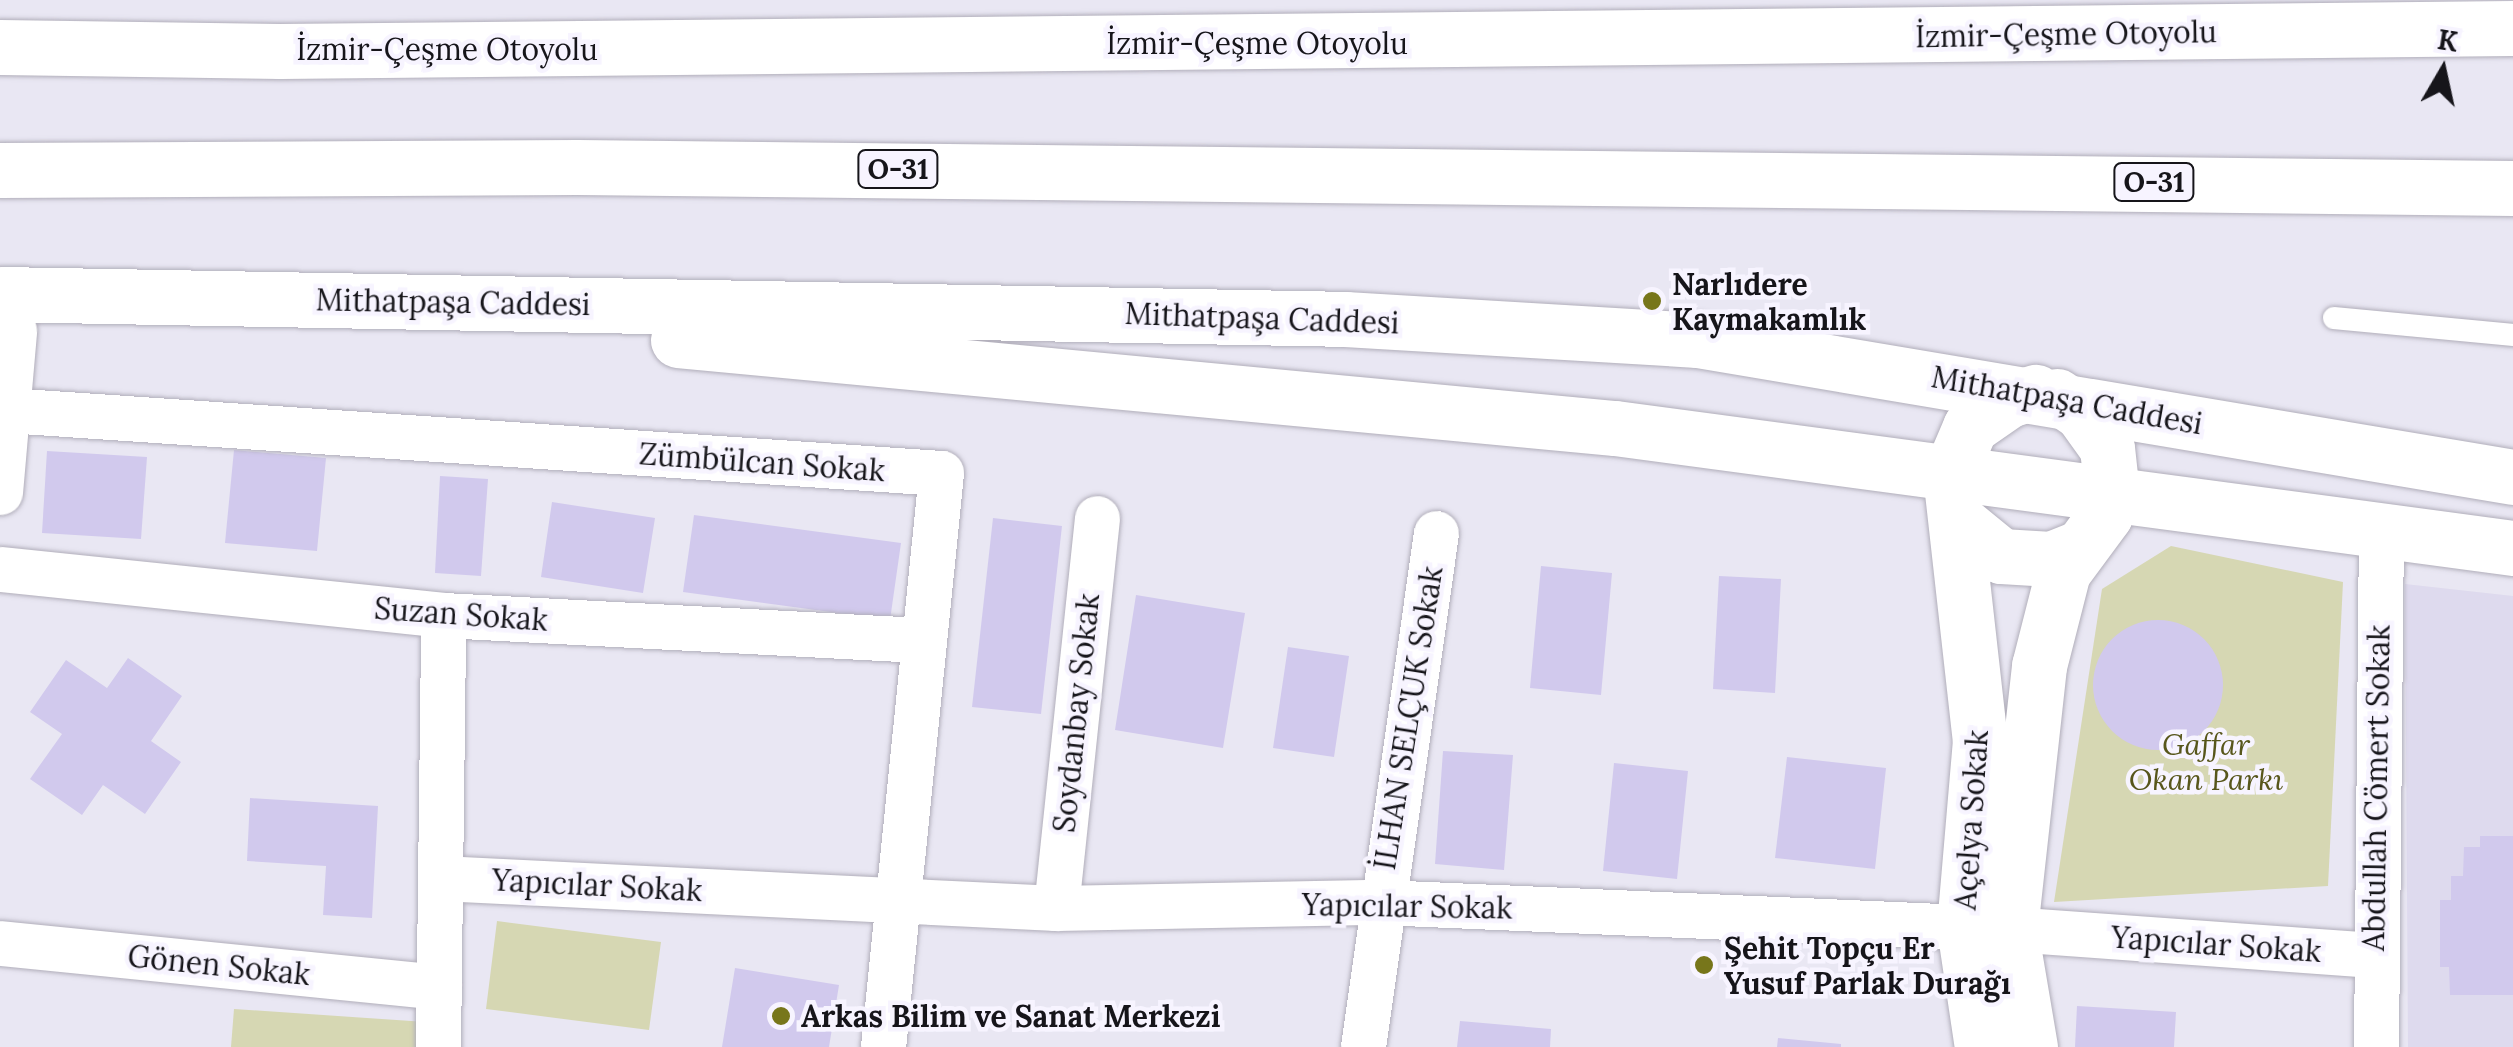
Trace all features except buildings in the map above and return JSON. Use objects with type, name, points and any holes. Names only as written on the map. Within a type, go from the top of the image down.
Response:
[{"type":"main road","name":"İzmir-Çeşme Otoyolu","points":[[0,47],[399,50],[2513,28]]},
{"type":"main road","name":"O-31","points":[[0,170],[617,167],[2513,188]]},
{"type":"main road","name":"Mithatpaşa Caddesi","points":[[5,319],[1345,318],[1697,340],[2046,394],[2513,477]]},
{"type":"main road","name":"Mithatpaşa Caddesi","points":[[5,319],[700,341],[1615,428],[1954,497],[2112,494],[2513,548]]},
{"type":"main road","points":[[2076,548],[2051,559],[2001,556],[1954,497],[1970,427],[2009,400],[2046,394],[2081,412],[2107,448],[2112,494]]},
{"type":"main road","name":"Açelya Sokak","points":[[2030,1047],[1987,928],[2048,613],[2076,548],[2105,515],[2112,494]]},
{"type":"main road","name":"Açelya Sokak","points":[[1954,497],[1980,740],[1987,928],[1982,1047]]},
{"type":"street","points":[[0,492],[7,410],[5,319]]},
{"type":"street","name":"Zümbülcan Sokak","points":[[7,410],[941,473],[903,899],[883,1047]]},
{"type":"street","name":"Soydanbay Sokak","points":[[1056,908],[1097,518]]},
{"type":"street","name":"Abdullah Cömert Sokak","points":[[2376,1047],[2372,955],[2381,529]]},
{"type":"street","name":"İLHAN SELÇUK Sokak","points":[[1363,1047],[1380,902],[1436,533]]},
{"type":"street","name":"Suzan Sokak","points":[[0,568],[443,615],[924,640]]},
{"type":"street","points":[[438,1047],[443,615]]},
{"type":"street","name":"Yapıcılar Sokak","points":[[440,878],[1056,908],[1380,902],[1987,928],[2372,955]]},
{"type":"street","name":"Gönen Sokak","points":[[0,943],[438,987]]},
{"type":"lane","points":[[2334,318],[2513,336]]},
{"type":"shaded area","points":[[2405,584],[2513,596],[2513,1047],[2408,1047]]},
{"type":"green space","name":"Gaffar Okan Parkı","points":[[2171,546],[2343,582],[2328,886],[2054,902],[2102,589]]},
{"type":"green space","points":[[497,921],[661,942],[649,1030],[486,1009]]},
{"type":"green space","points":[[234,1009],[426,1022],[423,1047],[231,1047]]},
{"type":"place","name":"Narlıdere Kaymakamlık","points":[[1652,301]]},
{"type":"place","name":"Şehit Topçu Er Yusuf Parlak Durağı","points":[[1704,965]]},
{"type":"place","name":"Arkas Bilim ve Sanat Merkezi","points":[[781,1016]]}]
